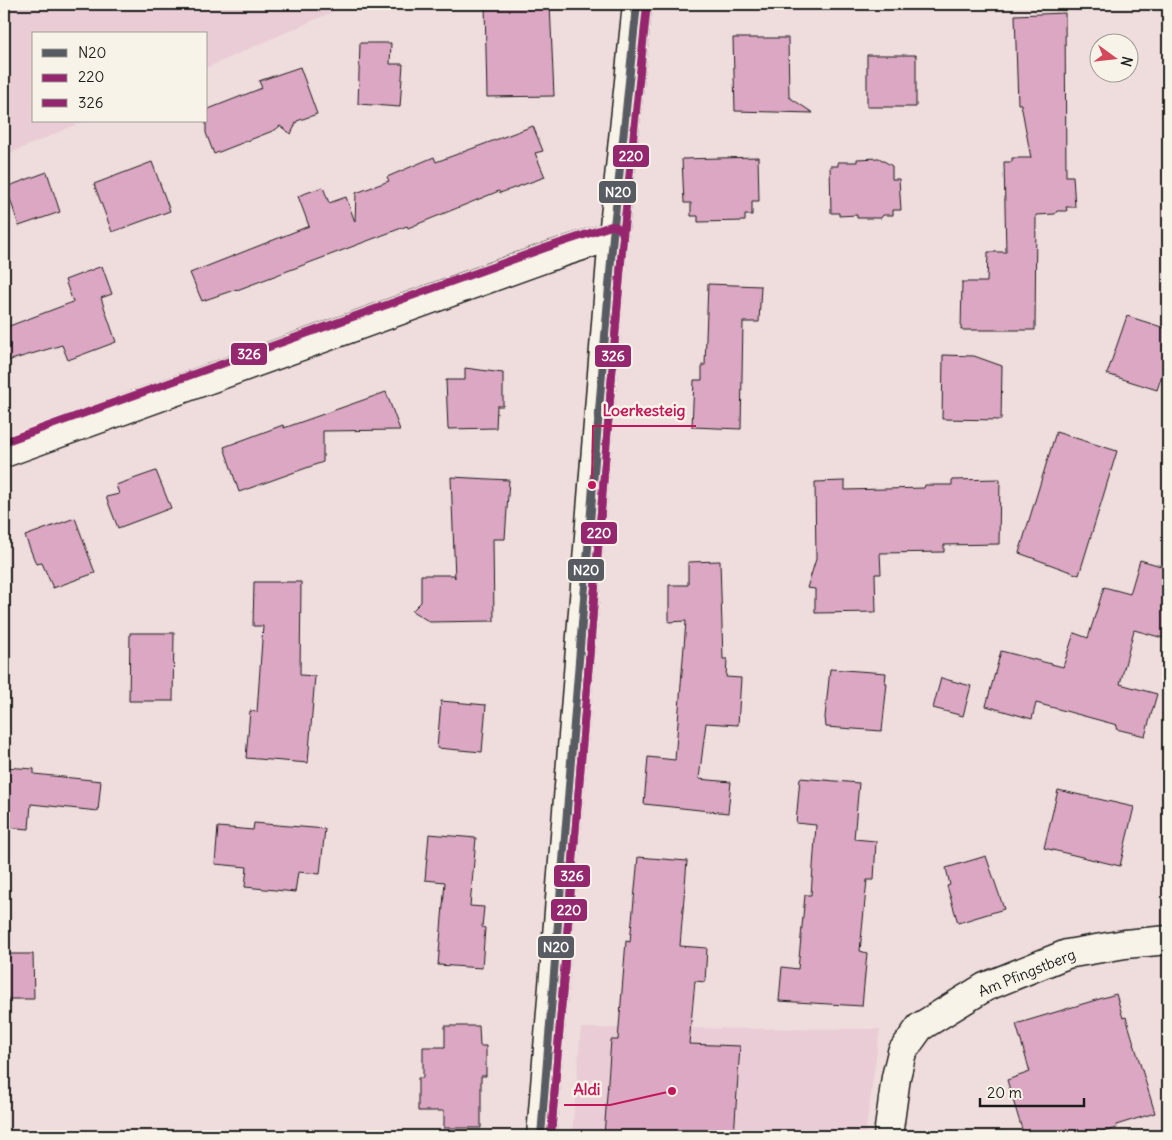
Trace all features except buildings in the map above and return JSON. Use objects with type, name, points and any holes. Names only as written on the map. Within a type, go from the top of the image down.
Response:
[{"type":"street","points":[[541,1136],[613,236],[638,4]]},
{"type":"street","points":[[4,453],[548,257],[613,236]]},
{"type":"street","name":"Am Pfingstberg","points":[[888,1136],[896,1077],[902,1052],[920,1028],[985,987],[1068,954],[1125,944],[1168,940]]},
{"type":"shaded area","points":[[4,4],[350,4],[208,67],[208,32],[32,32],[32,122],[82,122],[4,156]]},
{"type":"shaded area","points":[[581,1028],[880,1029],[865,1136],[572,1136]]},
{"type":"transit line","name":"N20","points":[[541,1136],[613,236],[637,4]]},
{"type":"transit line","name":"220","points":[[551,1136],[623,237],[647,5]]},
{"type":"transit line","name":"326","points":[[4,442],[545,248],[611,226],[621,230],[623,237],[551,1136]]},
{"type":"place","name":"Loerkesteig","points":[[592,485]]},
{"type":"place","name":"Aldi","points":[[672,1091]]}]
